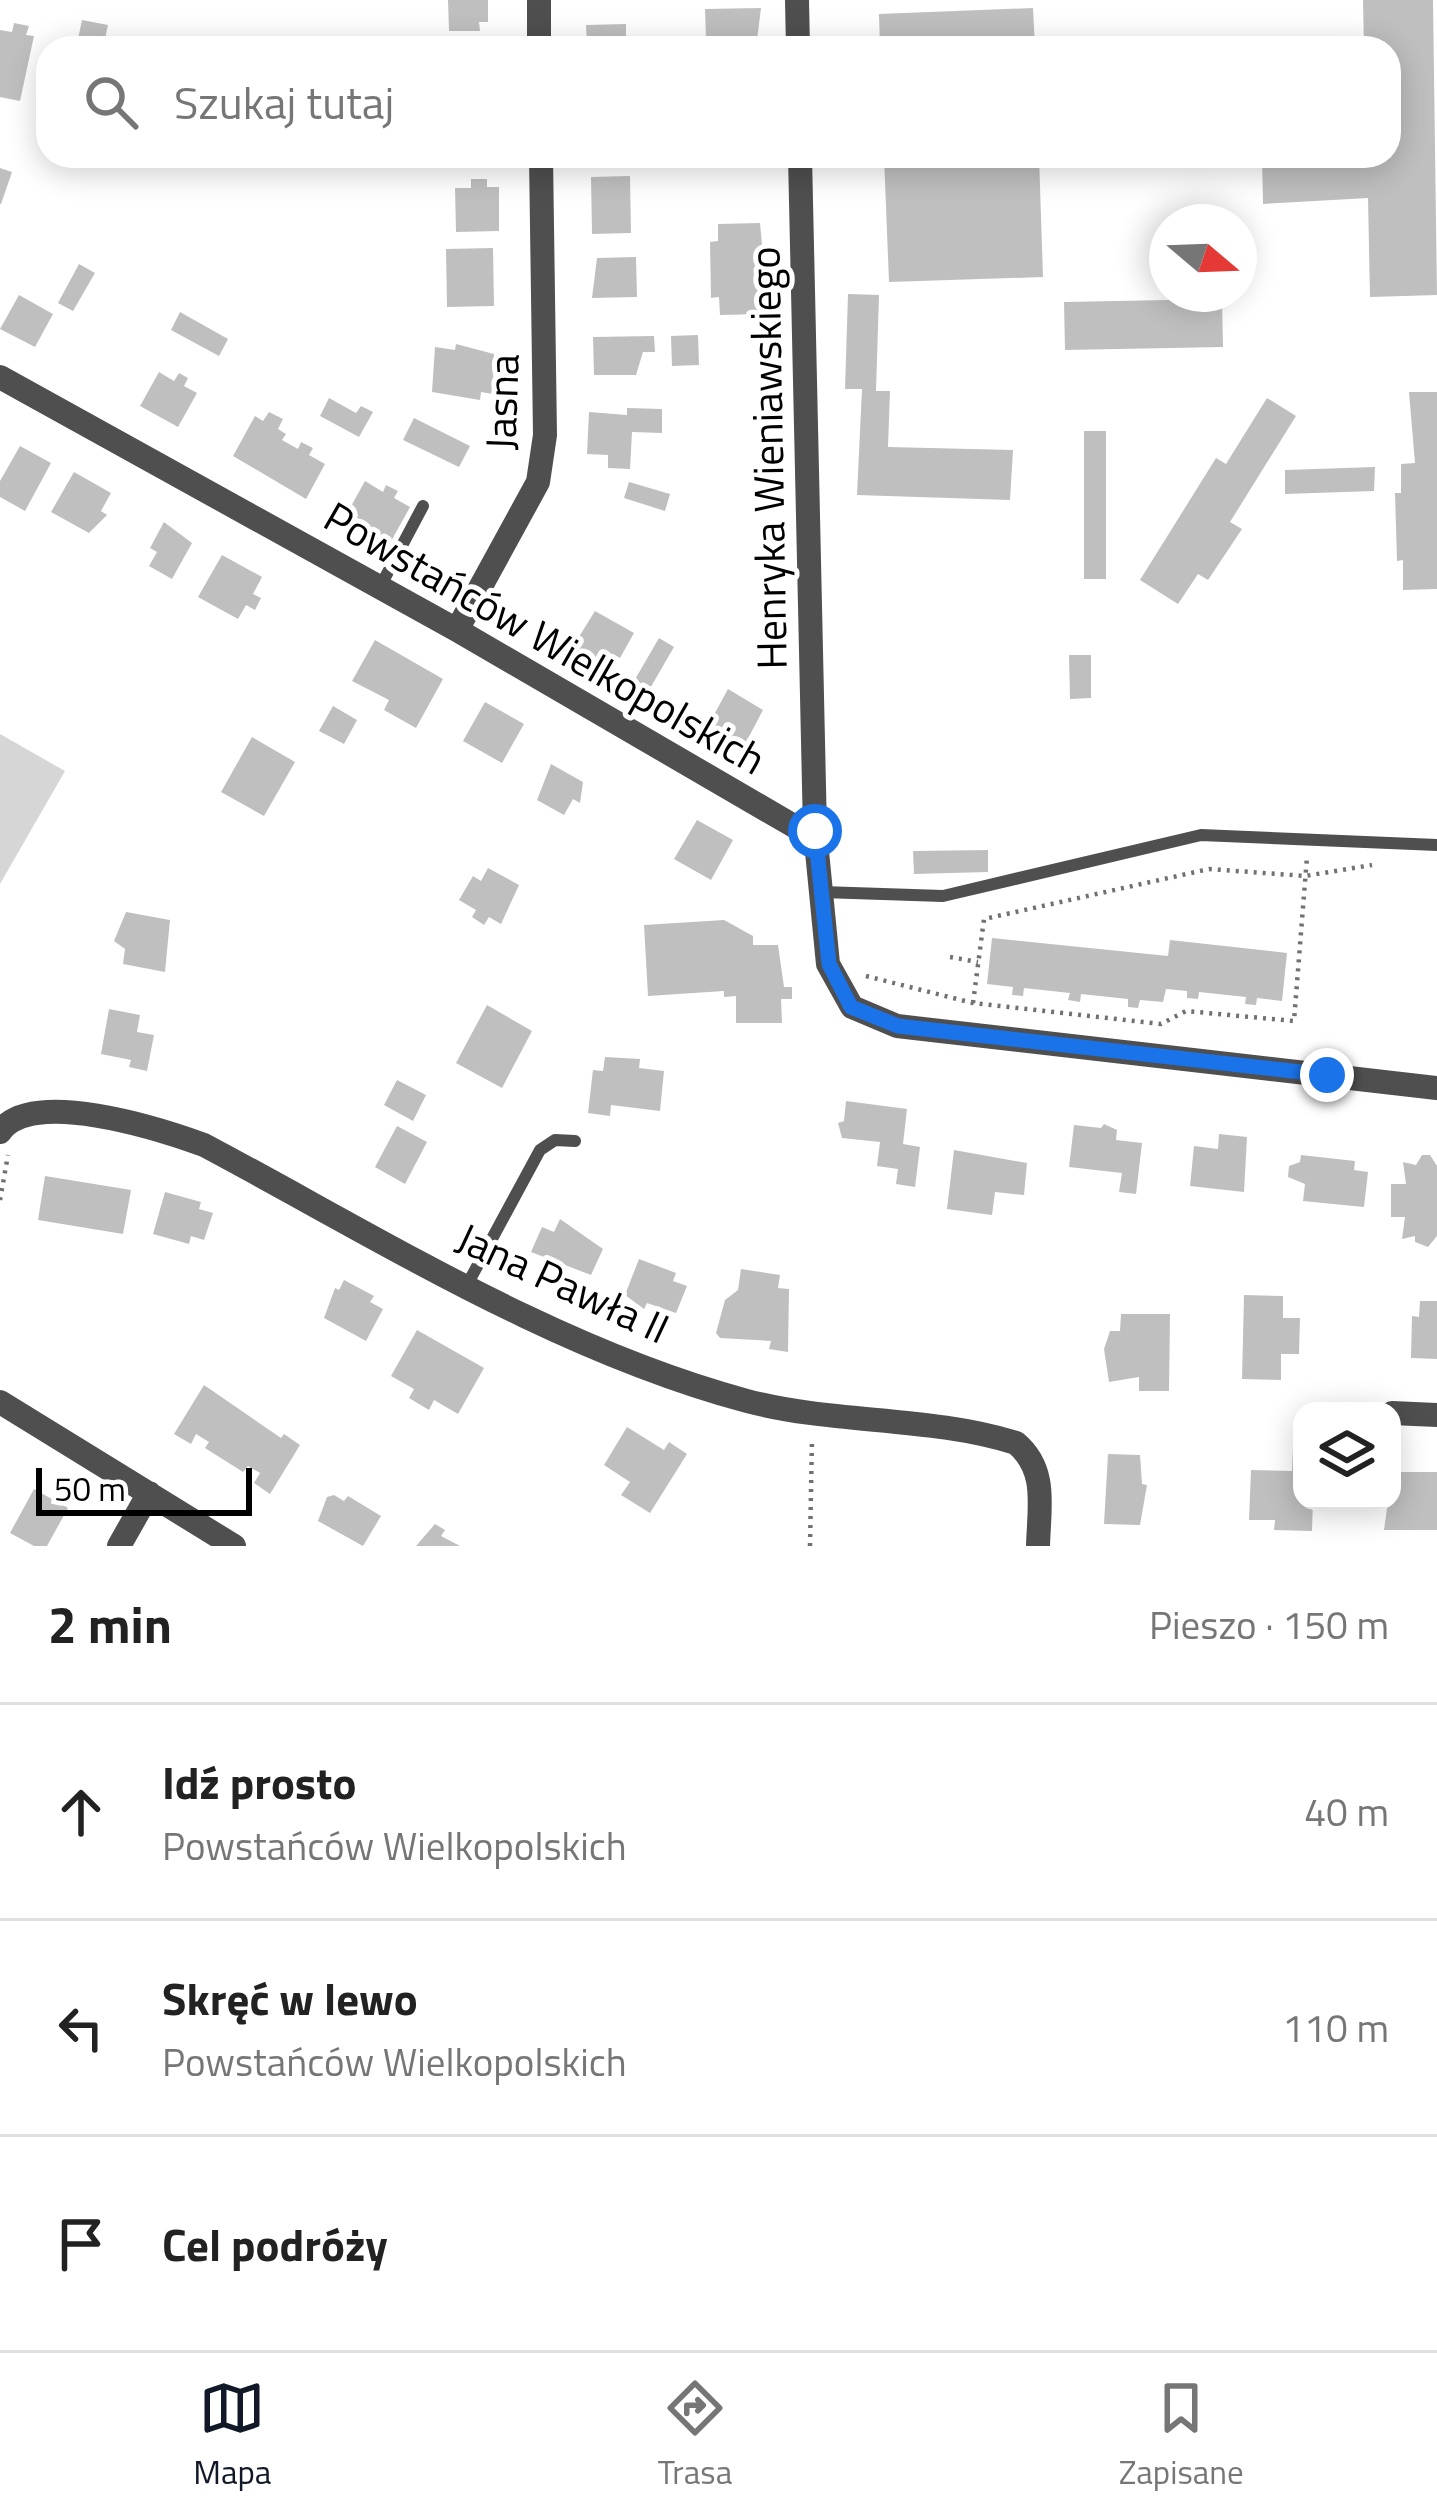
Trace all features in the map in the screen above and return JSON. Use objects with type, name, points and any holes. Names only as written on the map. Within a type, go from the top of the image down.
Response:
[{"type":"street","points":[[539,0],[539,36]]},
{"type":"street","points":[[796,0],[798,36]]},
{"type":"street","name":"Jasna","points":[[457,630],[538,482],[545,435],[541,168]]},
{"type":"street","name":"Henryka Wieniawskiego","points":[[800,168],[815,831]]},
{"type":"street","name":"Powstańców Wielkopolskich","points":[[0,377],[457,630],[794,826],[815,831]]},
{"type":"street","points":[[815,831],[829,964],[851,1007],[898,1026],[1437,1088]]},
{"type":"street","name":"Jana Pawła II","points":[[0,1132],[25,1111],[49,1110],[162,1130],[204,1145],[557,1332],[751,1402],[1016,1443],[1032,1456],[1040,1474],[1038,1546]]},
{"type":"street","points":[[0,1402],[234,1546]]},
{"type":"street","points":[[1401,1414],[1437,1415]]},
{"type":"street","points":[[119,1546],[149,1493]]},
{"type":"lane","points":[[380,587],[424,506]]},
{"type":"lane","points":[[821,892],[943,896],[1201,835],[1437,845]]},
{"type":"lane","points":[[467,1285],[540,1150],[555,1140],[575,1141]]},
{"type":"path","points":[[829,964],[973,1003],[1161,1024],[1186,1011],[1294,1021],[1307,847]]},
{"type":"path","points":[[973,1003],[983,919],[1209,868],[1305,876],[1393,862]]},
{"type":"path","points":[[950,956],[978,962]]},
{"type":"path","points":[[810,1546],[812,1427]]},
{"type":"shaded area","points":[[0,734],[65,771],[0,884]]},
{"type":"building","points":[[448,0],[488,0],[488,22],[479,22],[480,31],[449,31]]},
{"type":"building","points":[[1363,0],[1433,0],[1437,295],[1370,297],[1368,198],[1263,204],[1262,168],[1401,168],[1401,36],[1364,36]]},
{"type":"building","points":[[761,8],[758,36],[706,36],[705,9]]},
{"type":"building","points":[[1033,8],[1034,36],[880,36],[879,14]]},
{"type":"building","points":[[82,20],[108,25],[106,36],[79,36]]},
{"type":"building","points":[[14,23],[29,26],[26,35],[34,36],[20,101],[0,97],[0,30],[12,32]]},
{"type":"building","points":[[626,24],[626,36],[587,36],[586,25]]},
{"type":"building","points":[[0,168],[12,172],[1,204],[0,204]]},
{"type":"building","points":[[884,168],[1039,168],[1043,277],[889,282]]},
{"type":"building","points":[[630,176],[631,233],[592,234],[591,177]]},
{"type":"building","points":[[471,179],[487,179],[487,187],[499,187],[499,231],[456,232],[455,188],[471,188]]},
{"type":"building","points":[[760,223],[766,288],[761,288],[762,314],[720,315],[719,297],[711,298],[710,242],[718,241],[718,224]]},
{"type":"building","points":[[493,248],[494,306],[447,307],[446,249]]},
{"type":"building","points":[[636,257],[637,297],[592,298],[597,258]]},
{"type":"building","points":[[79,264],[95,273],[73,311],[58,303]]},
{"type":"building","points":[[848,294],[879,295],[876,391],[890,391],[888,447],[1013,450],[1010,500],[857,495],[862,389],[845,389]]},
{"type":"building","points":[[19,295],[53,314],[35,347],[0,329]]},
{"type":"building","points":[[1149,300],[1149,312],[1222,312],[1223,347],[1065,350],[1064,302]]},
{"type":"building","points":[[180,312],[228,339],[219,356],[171,330]]},
{"type":"building","points":[[698,335],[699,365],[672,366],[671,336]]},
{"type":"building","points":[[654,336],[655,352],[643,352],[636,375],[594,375],[593,337]]},
{"type":"building","points":[[456,344],[494,354],[493,394],[481,392],[480,400],[432,392],[435,347],[455,350]]},
{"type":"building","points":[[159,372],[174,381],[179,373],[188,378],[184,386],[197,393],[178,427],[140,406]]},
{"type":"building","points":[[1409,392],[1437,392],[1437,589],[1403,590],[1403,560],[1397,561],[1395,493],[1401,493],[1401,464],[1415,463]]},
{"type":"building","points":[[329,398],[356,413],[361,406],[373,412],[359,437],[320,416]]},
{"type":"building","points":[[1267,398],[1296,416],[1230,522],[1242,529],[1208,580],[1198,574],[1178,604],[1140,580],[1216,458],[1226,464]]},
{"type":"building","points":[[627,408],[662,409],[662,433],[632,432],[630,469],[608,468],[608,455],[587,454],[589,412],[627,415]]},
{"type":"building","points":[[269,412],[283,419],[278,429],[286,434],[282,440],[298,449],[301,442],[313,448],[309,455],[325,464],[306,499],[233,456],[255,416],[263,421]]},
{"type":"building","points":[[414,418],[470,446],[459,467],[403,440]]},
{"type":"building","points":[[1084,431],[1106,431],[1106,579],[1084,579]]},
{"type":"building","points":[[20,446],[51,463],[25,511],[0,497],[0,481]]},
{"type":"building","points":[[1375,467],[1374,491],[1285,494],[1285,470]]},
{"type":"building","points":[[74,472],[111,493],[101,511],[107,515],[89,533],[51,512]]},
{"type":"building","points":[[365,481],[383,492],[386,485],[398,491],[394,498],[410,507],[389,545],[344,519]]},
{"type":"building","points":[[629,482],[670,494],[665,511],[624,498]]},
{"type":"building","points":[[164,522],[192,543],[172,579],[149,566],[157,552],[150,548]]},
{"type":"building","points":[[222,555],[262,577],[253,594],[261,598],[255,610],[246,605],[238,619],[198,597]]},
{"type":"building","points":[[595,611],[634,633],[620,658],[614,655],[607,667],[572,648]]},
{"type":"building","points":[[659,638],[674,647],[645,697],[630,688]]},
{"type":"building","points":[[375,640],[443,679],[416,728],[384,710],[389,700],[352,681]]},
{"type":"building","points":[[1069,655],[1091,655],[1091,698],[1070,699]]},
{"type":"building","points":[[728,689],[763,710],[744,746],[710,722]]},
{"type":"building","points":[[485,702],[524,724],[502,763],[463,741]]},
{"type":"building","points":[[333,706],[357,720],[344,744],[319,731]]},
{"type":"building","points":[[252,737],[295,762],[264,816],[221,792]]},
{"type":"building","points":[[551,764],[583,782],[580,803],[573,799],[564,815],[537,800]]},
{"type":"building","points":[[697,820],[733,840],[711,880],[674,859]]},
{"type":"building","points":[[988,850],[988,872],[914,874],[913,851]]},
{"type":"building","points":[[488,868],[519,885],[501,924],[489,917],[484,925],[472,917],[476,910],[459,900],[473,876],[481,881]]},
{"type":"building","points":[[126,912],[170,920],[165,972],[123,964],[125,949],[114,941]]},
{"type":"building","points":[[724,920],[753,936],[753,945],[778,945],[784,987],[792,987],[792,999],[781,999],[782,1023],[736,1023],[736,996],[724,997],[724,991],[648,996],[644,925]]},
{"type":"building","points":[[992,938],[1168,956],[1170,940],[1287,953],[1282,1001],[1257,998],[1256,1005],[1245,1004],[1246,997],[1199,992],[1198,999],[1187,998],[1187,991],[1166,989],[1163,1002],[1140,1000],[1138,1008],[1128,1007],[1128,999],[1081,994],[1080,1002],[1068,1000],[1070,993],[1024,988],[1023,996],[1012,995],[1013,987],[987,984]]},
{"type":"building","points":[[487,1005],[532,1031],[502,1088],[456,1063]]},
{"type":"building","points":[[109,1009],[140,1015],[137,1032],[154,1035],[147,1071],[129,1067],[131,1060],[101,1054]]},
{"type":"building","points":[[605,1057],[640,1059],[639,1068],[664,1071],[660,1111],[611,1105],[610,1116],[588,1113],[593,1070],[603,1071]]},
{"type":"building","points":[[397,1080],[426,1095],[413,1121],[384,1105]]},
{"type":"building","points":[[846,1101],[907,1109],[903,1144],[920,1147],[915,1187],[896,1184],[898,1169],[877,1166],[880,1142],[842,1138],[838,1123],[844,1121]]},
{"type":"building","points":[[1104,1124],[1117,1130],[1116,1140],[1142,1143],[1136,1194],[1119,1192],[1122,1173],[1069,1167],[1074,1125],[1101,1128]]},
{"type":"building","points":[[397,1126],[427,1142],[405,1184],[375,1167]]},
{"type":"building","points":[[1219,1134],[1247,1137],[1244,1192],[1190,1186],[1194,1146],[1218,1149]]},
{"type":"building","points":[[954,1150],[1027,1163],[1024,1195],[995,1192],[992,1215],[947,1209]]},
{"type":"building","points":[[1301,1155],[1355,1161],[1354,1170],[1368,1172],[1364,1207],[1303,1201],[1305,1184],[1288,1177],[1289,1166],[1300,1162]]},
{"type":"building","points":[[1422,1155],[1430,1155],[1437,1166],[1437,1236],[1428,1247],[1415,1242],[1415,1236],[1402,1239],[1405,1217],[1391,1217],[1391,1184],[1406,1184],[1403,1162],[1416,1165]]},
{"type":"building","points":[[45,1176],[131,1190],[123,1234],[38,1220]]},
{"type":"building","points":[[165,1192],[201,1202],[199,1209],[213,1213],[204,1240],[191,1236],[189,1244],[153,1234]]},
{"type":"building","points":[[560,1219],[603,1249],[591,1275],[531,1252],[542,1227],[554,1232]]},
{"type":"building","points":[[639,1259],[676,1273],[673,1281],[687,1286],[676,1313],[647,1303],[644,1309],[625,1295]]},
{"type":"building","points":[[741,1269],[780,1275],[778,1288],[789,1289],[788,1352],[769,1349],[771,1341],[720,1338],[716,1333],[725,1300],[738,1290]]},
{"type":"building","points":[[344,1280],[374,1296],[370,1302],[383,1309],[366,1341],[324,1318],[335,1288],[339,1290]]},
{"type":"building","points":[[1244,1295],[1283,1296],[1283,1318],[1300,1318],[1299,1354],[1281,1354],[1281,1380],[1242,1379]]},
{"type":"building","points":[[1420,1301],[1437,1301],[1437,1359],[1411,1358],[1412,1316],[1419,1317]]},
{"type":"building","points":[[1121,1314],[1170,1314],[1169,1391],[1139,1391],[1139,1377],[1109,1382],[1104,1349],[1110,1331],[1120,1331]]},
{"type":"building","points":[[417,1330],[484,1368],[458,1414],[434,1400],[429,1410],[409,1398],[414,1389],[391,1376]]},
{"type":"building","points":[[204,1385],[281,1438],[284,1434],[300,1445],[270,1494],[254,1483],[260,1473],[248,1466],[243,1472],[205,1448],[209,1442],[196,1434],[191,1444],[174,1434]]},
{"type":"building","points":[[627,1427],[664,1450],[669,1442],[687,1454],[650,1513],[621,1495],[630,1482],[604,1465]]},
{"type":"building","points":[[1293,1448],[1293,1510],[1313,1510],[1312,1531],[1274,1530],[1275,1520],[1249,1520],[1251,1470],[1292,1471]]},
{"type":"building","points":[[1108,1454],[1140,1455],[1142,1484],[1147,1485],[1140,1525],[1104,1524]]},
{"type":"building","points":[[1401,1472],[1437,1472],[1437,1530],[1384,1530],[1387,1510],[1401,1510]]},
{"type":"building","points":[[34,1489],[68,1508],[47,1546],[34,1546],[10,1533]]},
{"type":"building","points":[[348,1496],[381,1516],[363,1546],[318,1521],[327,1497],[344,1501]]},
{"type":"building","points":[[435,1524],[445,1530],[441,1536],[460,1546],[416,1546]]},
{"type":"route","points":[[815,831],[829,964],[851,1007],[898,1026],[1327,1075]]}]
